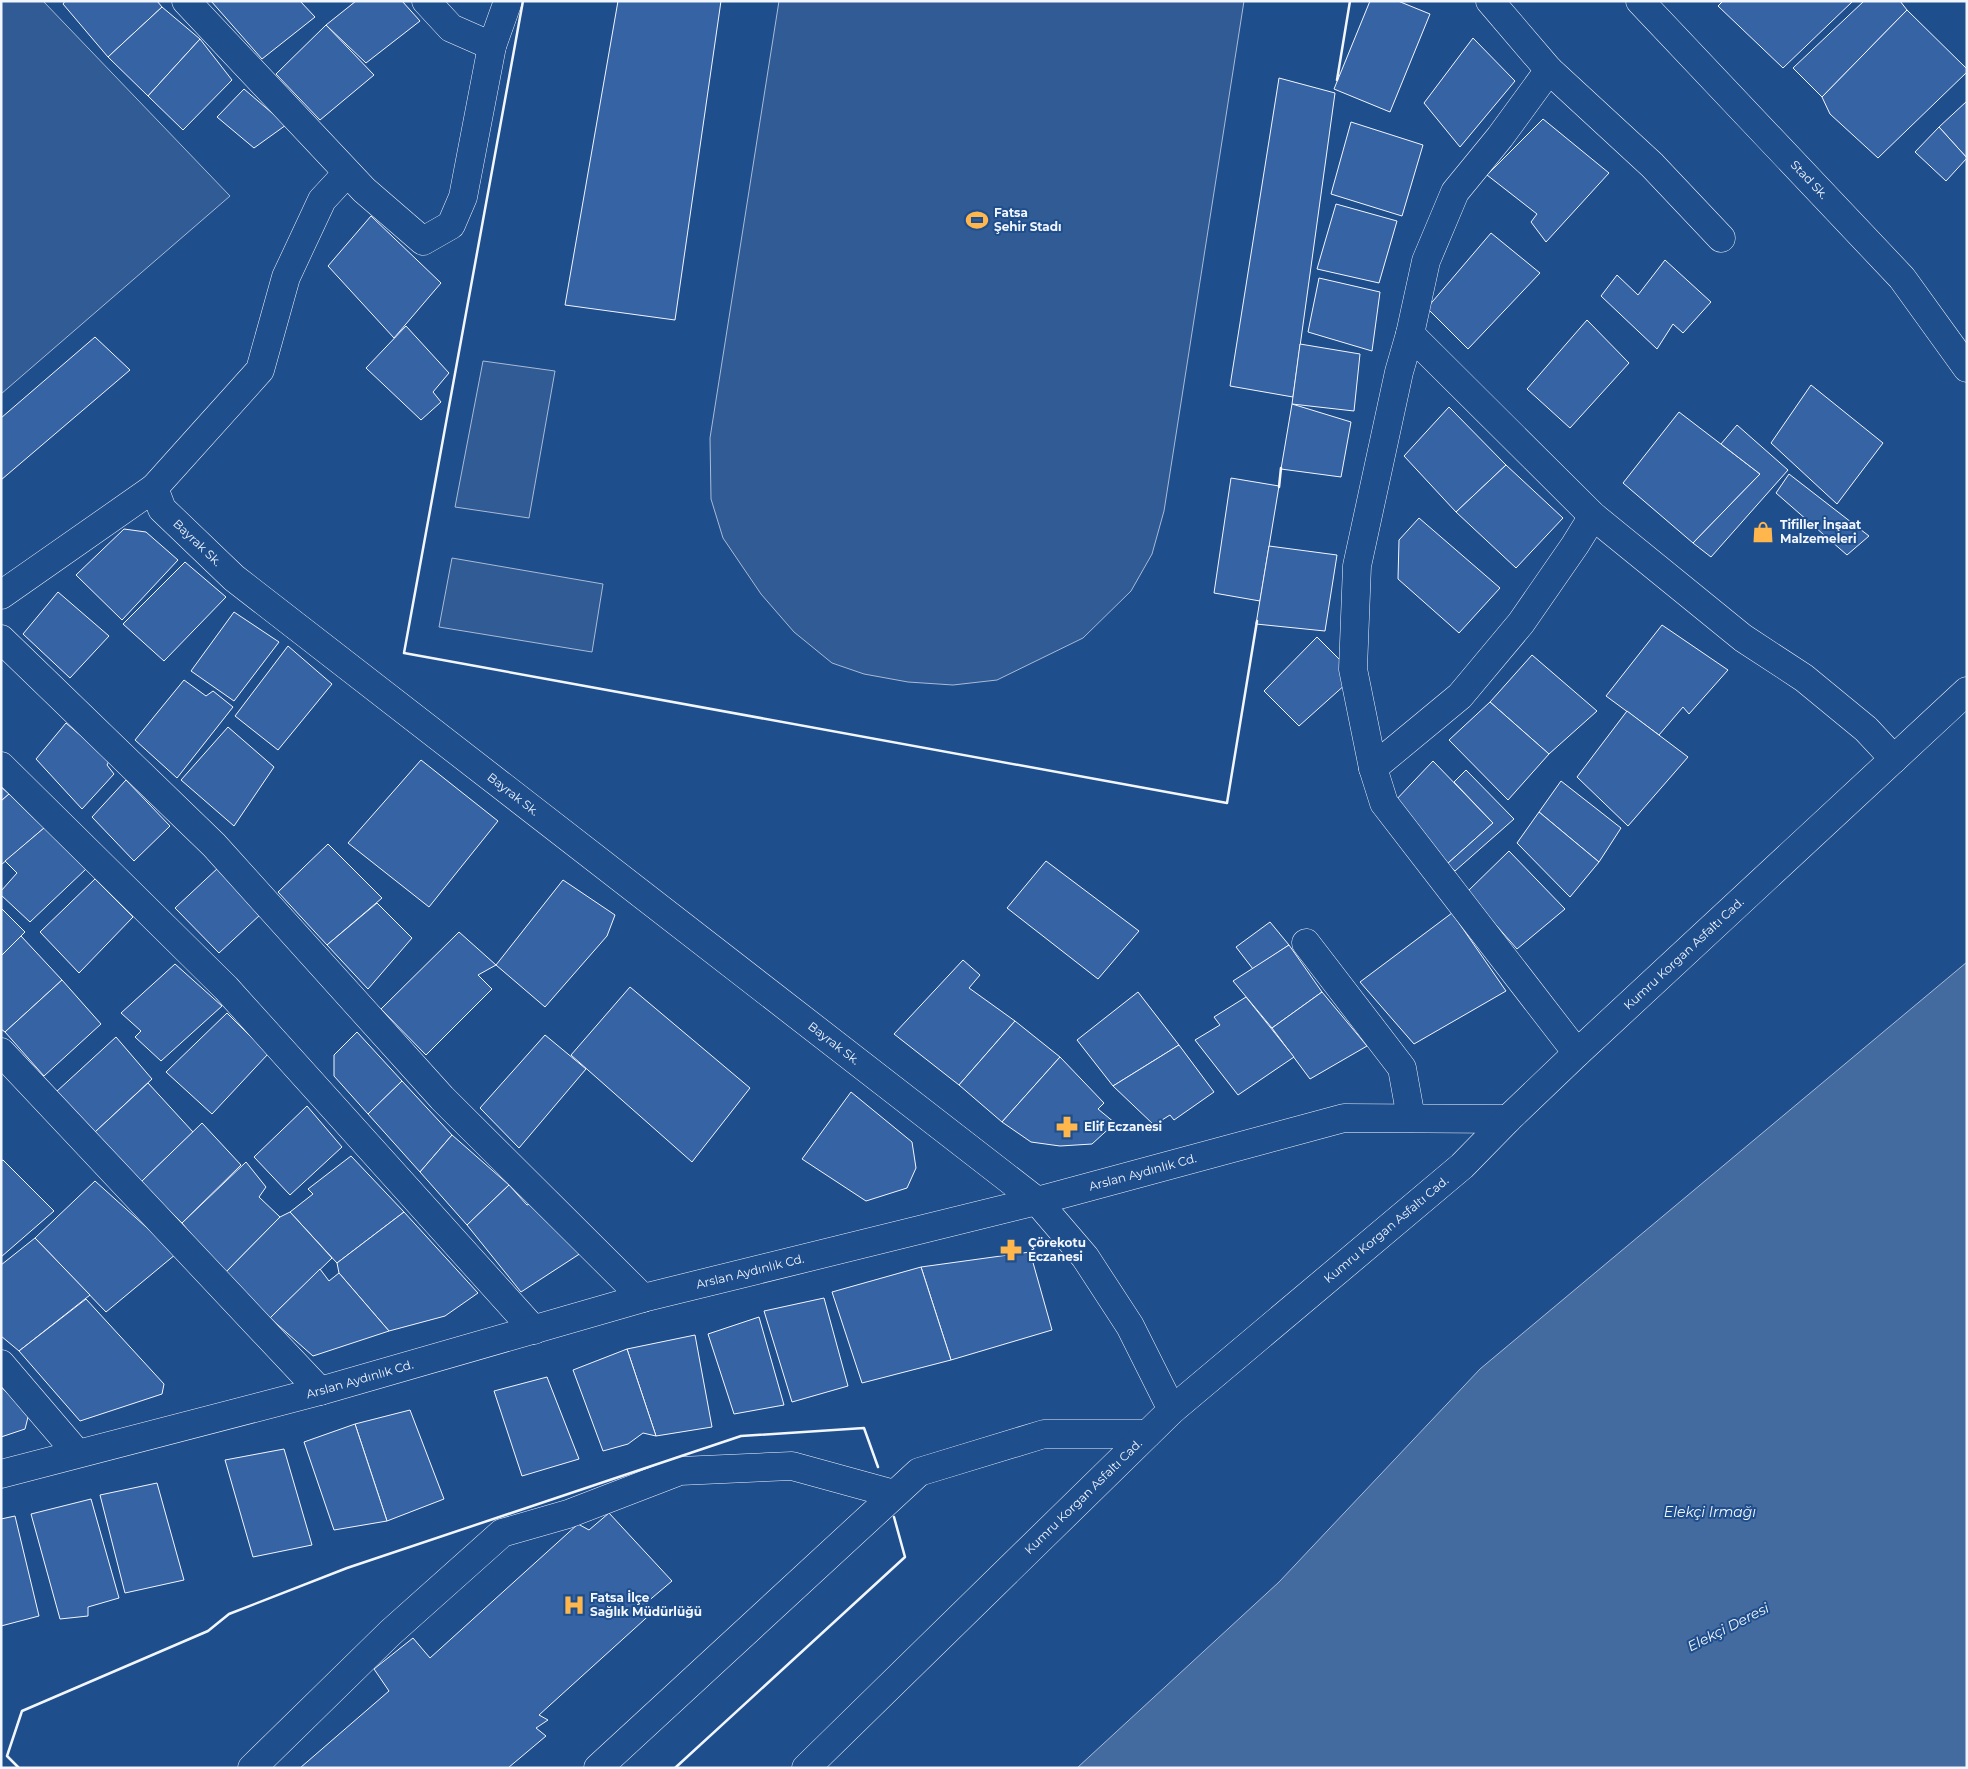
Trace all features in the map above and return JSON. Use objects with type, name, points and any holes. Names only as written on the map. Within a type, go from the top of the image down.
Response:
[{"type":"street","points":[[186,1],[347,173],[423,241],[450,225],[463,197],[492,46],[508,1]]},
{"type":"street","points":[[426,1],[451,28],[492,46]]},
{"type":"street","points":[[1490,1],[1550,70],[1652,165],[1721,238]]},
{"type":"street","name":"Stad Sk.","points":[[1640,1],[1902,278],[1967,368]]},
{"type":"street","points":[[1550,70],[1500,137],[1455,192],[1426,261],[1410,334],[1399,372],[1357,566],[1353,669],[1373,768],[1384,803],[1577,1053]]},
{"type":"street","points":[[1,595],[154,488],[260,370],[286,277],[322,200],[347,173]]},
{"type":"street","points":[[1410,334],[1593,516],[1742,638],[1804,678],[1866,729],[1894,759]]},
{"type":"street","name":"Bayrak Sk.","points":[[154,488],[162,509],[234,578],[1037,1201],[1085,1257],[1130,1326],[1172,1410]]},
{"type":"street","points":[[1373,768],[1460,696],[1521,623],[1593,516]]},
{"type":"street","points":[[1,639],[214,845],[442,1098],[643,1298]]},
{"type":"street","name":"Kumru Korgan Asfaltı Cad.","points":[[806,1768],[1172,1410],[1462,1166],[1577,1053],[1967,691]]},
{"type":"street","points":[[1,766],[226,988],[534,1330]]},
{"type":"street","points":[[1306,943],[1402,1068],[1411,1118]]},
{"type":"street","points":[[1,1052],[320,1391]]},
{"type":"street","name":"Arslan Aydınlık Cd.","points":[[1,1474],[320,1391],[643,1298],[1037,1201],[1344,1118],[1508,1119]]},
{"type":"street","points":[[1,1364],[78,1453]]},
{"type":"street","points":[[598,1768],[918,1472],[1044,1434],[1147,1434]]},
{"type":"street","points":[[252,1768],[390,1633],[502,1533],[568,1514],[680,1471],[792,1466],[894,1494]]},
{"type":"shaded area","points":[[1,1],[43,1],[230,196],[1,394]]},
{"type":"shaded area","name":"Fatsa Şehir Stadı","points":[[779,1],[1244,1],[1164,511],[1152,554],[1131,591],[1083,638],[997,680],[953,685],[908,682],[864,674],[832,663],[794,632],[761,594],[723,538],[711,499],[710,438]]},
{"type":"shaded area","points":[[483,361],[555,371],[529,518],[455,507]]},
{"type":"shaded area","points":[[452,558],[603,584],[592,652],[439,627]]},
{"type":"water","name":"Elekçi Irmağı","points":[[1967,962],[1967,1768],[1077,1768],[1279,1582],[1480,1369]]},
{"type":"building","points":[[65,1],[157,1],[162,7],[108,57],[63,4]]},
{"type":"building","points":[[211,1],[300,1],[315,17],[262,59]]},
{"type":"building","points":[[356,1],[402,1],[420,21],[366,63],[326,25]]},
{"type":"building","points":[[618,1],[721,1],[675,320],[565,305]]},
{"type":"building","points":[[1370,1],[1398,1],[1430,14],[1390,112],[1334,89]]},
{"type":"building","points":[[1723,1],[1853,1],[1783,68],[1718,6]]},
{"type":"building","points":[[1864,1],[1900,1],[1907,10],[1822,97],[1793,68]]},
{"type":"building","points":[[162,7],[200,39],[148,96],[108,57]]},
{"type":"building","points":[[1907,10],[1967,69],[1967,72],[1878,158],[1830,114],[1822,97]]},
{"type":"building","points":[[326,25],[374,75],[320,120],[276,74]]},
{"type":"building","points":[[1473,38],[1515,81],[1460,147],[1424,103]]},
{"type":"building","points":[[200,39],[232,80],[183,130],[148,96]]},
{"type":"building","points":[[1279,78],[1335,93],[1293,397],[1230,386]]},
{"type":"building","points":[[244,89],[286,125],[254,148],[217,117]]},
{"type":"building","points":[[1967,101],[1967,158],[1939,127]]},
{"type":"building","points":[[1543,119],[1609,173],[1546,242],[1531,222],[1537,214],[1487,175]]},
{"type":"building","points":[[1351,122],[1423,145],[1402,216],[1331,194]]},
{"type":"building","points":[[1939,127],[1967,158],[1946,181],[1915,152]]},
{"type":"building","points":[[1336,204],[1397,221],[1379,283],[1317,269]]},
{"type":"building","points":[[371,216],[441,283],[394,338],[328,266]]},
{"type":"building","points":[[1491,233],[1540,273],[1468,349],[1427,308]]},
{"type":"building","points":[[1665,260],[1711,302],[1683,333],[1673,324],[1657,349],[1601,296],[1617,275],[1638,295]]},
{"type":"building","points":[[1319,278],[1380,292],[1372,351],[1308,332]]},
{"type":"building","points":[[1587,320],[1629,363],[1570,428],[1527,389]]},
{"type":"building","points":[[406,326],[449,373],[433,392],[441,402],[421,420],[366,368]]},
{"type":"building","points":[[95,337],[130,370],[1,480],[1,418]]},
{"type":"building","points":[[1300,344],[1360,354],[1354,411],[1292,404]]},
{"type":"building","points":[[1811,385],[1883,443],[1837,504],[1771,443]]},
{"type":"building","points":[[1292,404],[1351,422],[1341,477],[1281,469]]},
{"type":"building","points":[[1449,407],[1506,465],[1456,512],[1404,456]]},
{"type":"building","points":[[1679,412],[1760,474],[1693,543],[1623,483]]},
{"type":"building","points":[[1737,425],[1788,470],[1711,557],[1693,543],[1760,474],[1721,444]]},
{"type":"building","points":[[1506,465],[1563,518],[1516,568],[1456,512]]},
{"type":"building","points":[[1789,474],[1869,536],[1847,555],[1776,493]]},
{"type":"building","points":[[1231,478],[1279,486],[1260,601],[1214,593]]},
{"type":"building","points":[[1419,518],[1500,588],[1459,633],[1398,579],[1399,540]]},
{"type":"building","points":[[124,529],[146,532],[178,560],[122,620],[76,575]]},
{"type":"building","points":[[1269,546],[1337,555],[1325,631],[1256,624]]},
{"type":"building","points":[[185,562],[226,597],[164,661],[123,624]]},
{"type":"building","points":[[58,592],[109,636],[70,678],[23,634]]},
{"type":"building","points":[[234,612],[279,642],[234,701],[191,671]]},
{"type":"building","points":[[1662,625],[1728,670],[1689,714],[1683,707],[1659,735],[1606,696]]},
{"type":"building","points":[[1317,637],[1346,666],[1347,683],[1299,726],[1264,691]]},
{"type":"building","points":[[288,646],[332,684],[278,750],[235,716]]},
{"type":"building","points":[[1532,655],[1597,711],[1549,754],[1490,702]]},
{"type":"building","points":[[184,680],[206,696],[213,691],[233,707],[177,778],[135,740]]},
{"type":"building","points":[[1490,702],[1549,754],[1508,800],[1449,740]]},
{"type":"building","points":[[1627,711],[1688,757],[1628,826],[1577,777]]},
{"type":"building","points":[[66,723],[87,741],[111,757],[107,765],[114,774],[82,809],[36,759]]},
{"type":"building","points":[[228,727],[274,767],[234,826],[181,780]]},
{"type":"building","points":[[421,760],[498,821],[429,907],[348,843]]},
{"type":"building","points":[[1433,761],[1493,823],[1447,864],[1393,803]]},
{"type":"building","points":[[1466,770],[1514,819],[1455,871],[1447,864],[1493,823],[1454,782]]},
{"type":"building","points":[[126,780],[170,826],[134,861],[92,817]]},
{"type":"building","points":[[1561,781],[1621,828],[1599,862],[1539,812]]},
{"type":"building","points":[[1,787],[9,794],[1,801]]},
{"type":"building","points":[[9,794],[44,828],[1,865],[1,801]]},
{"type":"building","points":[[1539,812],[1599,862],[1570,897],[1517,843]]},
{"type":"building","points":[[44,828],[86,869],[30,922],[1,895],[1,891],[17,873],[5,861]]},
{"type":"building","points":[[328,844],[382,898],[327,945],[278,892]]},
{"type":"building","points":[[1509,851],[1565,909],[1517,949],[1467,892]]},
{"type":"building","points":[[1046,861],[1139,931],[1098,979],[1007,908]]},
{"type":"building","points":[[219,867],[261,914],[219,953],[175,908]]},
{"type":"building","points":[[95,879],[133,917],[79,973],[40,932]]},
{"type":"building","points":[[563,880],[615,915],[607,936],[545,1007],[496,965]]},
{"type":"building","points":[[377,903],[412,938],[368,989],[327,945]]},
{"type":"building","points":[[1,908],[25,932],[1,956]]},
{"type":"building","points":[[1452,913],[1506,991],[1414,1044],[1360,982]]},
{"type":"building","points":[[1270,922],[1289,945],[1253,969],[1236,947]]},
{"type":"building","points":[[459,932],[496,965],[478,975],[492,989],[426,1055],[381,1009]]},
{"type":"building","points":[[21,936],[62,980],[5,1032],[1,1029],[1,956]]},
{"type":"building","points":[[1289,945],[1322,992],[1272,1028],[1233,981]]},
{"type":"building","points":[[963,960],[980,975],[969,988],[1015,1021],[959,1085],[894,1034]]},
{"type":"building","points":[[175,964],[222,1006],[161,1061],[135,1037],[141,1031],[121,1013]]},
{"type":"building","points":[[62,980],[101,1024],[44,1076],[5,1032]]},
{"type":"building","points":[[630,987],[750,1088],[692,1162],[571,1055]]},
{"type":"building","points":[[1138,992],[1179,1045],[1113,1086],[1077,1040]]},
{"type":"building","points":[[1322,992],[1367,1046],[1310,1079],[1272,1028]]},
{"type":"building","points":[[1246,997],[1294,1057],[1238,1095],[1195,1040],[1220,1025],[1214,1017]]},
{"type":"building","points":[[227,1013],[268,1054],[212,1114],[166,1072]]},
{"type":"building","points":[[1015,1021],[1060,1057],[1002,1122],[959,1085]]},
{"type":"building","points":[[357,1032],[402,1081],[368,1114],[334,1076],[334,1055]]},
{"type":"building","points":[[545,1035],[586,1069],[519,1148],[480,1108]]},
{"type":"building","points":[[116,1037],[152,1079],[95,1132],[56,1092]]},
{"type":"building","points":[[1179,1045],[1214,1092],[1174,1120],[1170,1115],[1154,1125],[1113,1086]]},
{"type":"building","points":[[1060,1057],[1104,1103],[1098,1109],[1115,1123],[1092,1144],[1060,1146],[1031,1142],[1002,1122]]},
{"type":"building","points":[[402,1081],[452,1135],[420,1172],[368,1114]]},
{"type":"building","points":[[148,1083],[193,1132],[141,1182],[95,1132]]},
{"type":"building","points":[[851,1092],[912,1142],[916,1168],[907,1188],[866,1201],[802,1159]]},
{"type":"building","points":[[307,1106],[342,1147],[290,1195],[254,1157]]},
{"type":"building","points":[[202,1123],[241,1165],[182,1223],[141,1182]]},
{"type":"building","points":[[452,1135],[509,1185],[467,1225],[420,1172]]},
{"type":"building","points":[[351,1156],[404,1212],[337,1263],[290,1212],[313,1194],[308,1189]]},
{"type":"building","points":[[3,1160],[54,1211],[1,1257],[1,1161]]},
{"type":"building","points":[[246,1162],[266,1187],[259,1197],[280,1217],[224,1274],[182,1223]]},
{"type":"building","points":[[95,1181],[176,1254],[106,1312],[35,1238]]},
{"type":"building","points":[[509,1185],[527,1205],[537,1202],[581,1253],[521,1292],[467,1225]]},
{"type":"building","points":[[290,1212],[332,1258],[270,1318],[224,1274],[280,1217]]},
{"type":"building","points":[[404,1212],[478,1293],[445,1316],[389,1331],[339,1273],[337,1263]]},
{"type":"building","points":[[35,1238],[90,1295],[19,1351],[1,1336],[1,1265]]},
{"type":"building","points":[[1030,1252],[1052,1330],[951,1360],[921,1267]]},
{"type":"building","points":[[921,1267],[951,1360],[862,1383],[832,1292]]},
{"type":"building","points":[[320,1269],[329,1281],[339,1273],[389,1331],[313,1356],[270,1318]]},
{"type":"building","points":[[824,1298],[848,1386],[792,1402],[764,1311]]},
{"type":"building","points":[[86,1299],[164,1384],[162,1394],[80,1421],[19,1351]]},
{"type":"building","points":[[759,1317],[784,1405],[734,1414],[708,1334]]},
{"type":"building","points":[[695,1335],[712,1427],[656,1436],[627,1349]]},
{"type":"building","points":[[627,1349],[656,1436],[643,1433],[628,1444],[603,1451],[573,1370]]},
{"type":"building","points":[[547,1377],[579,1459],[522,1476],[494,1391]]},
{"type":"building","points":[[1,1387],[29,1413],[25,1429],[1,1437]]},
{"type":"building","points":[[410,1410],[444,1499],[387,1521],[355,1424]]},
{"type":"building","points":[[355,1424],[387,1521],[334,1530],[304,1442]]},
{"type":"building","points":[[284,1449],[312,1545],[253,1557],[225,1460]]},
{"type":"building","points":[[157,1483],[184,1580],[125,1593],[100,1495]]},
{"type":"building","points":[[91,1499],[119,1598],[88,1607],[88,1616],[60,1619],[31,1514]]},
{"type":"building","points":[[609,1513],[672,1581],[646,1603],[655,1610],[539,1715],[548,1720],[536,1728],[546,1736],[508,1768],[300,1768],[389,1691],[374,1669],[413,1638],[430,1658],[578,1524],[589,1530]]},
{"type":"building","points":[[15,1516],[39,1616],[1,1626],[1,1519]]},
{"type":"wall","points":[[523,1],[404,653],[1227,803],[1257,621]]},
{"type":"wall","points":[[1337,80],[1350,1]]},
{"type":"wall","points":[[1279,487],[1281,468]]},
{"type":"wall","points":[[19,1768],[7,1756],[22,1711],[208,1631],[229,1614],[347,1568],[741,1436],[864,1428],[878,1467]]},
{"type":"wall","points":[[675,1768],[905,1557],[894,1517]]},
{"type":"place","name":"Fatsa Şehir Stadı","points":[[977,220]]},
{"type":"place","name":"Tifiller İnşaat Malzemeleri","points":[[1763,532]]},
{"type":"place","name":"Elif Eczanesi","points":[[1067,1127]]},
{"type":"place","name":"Çörekotu Eczanesi","points":[[1011,1250]]},
{"type":"place","name":"Fatsa İlçe Sağlık Müdürlüğü","points":[[574,1605]]},
{"type":"water label","name":"Elekçi Deresi","points":[[1728,1627]]}]
